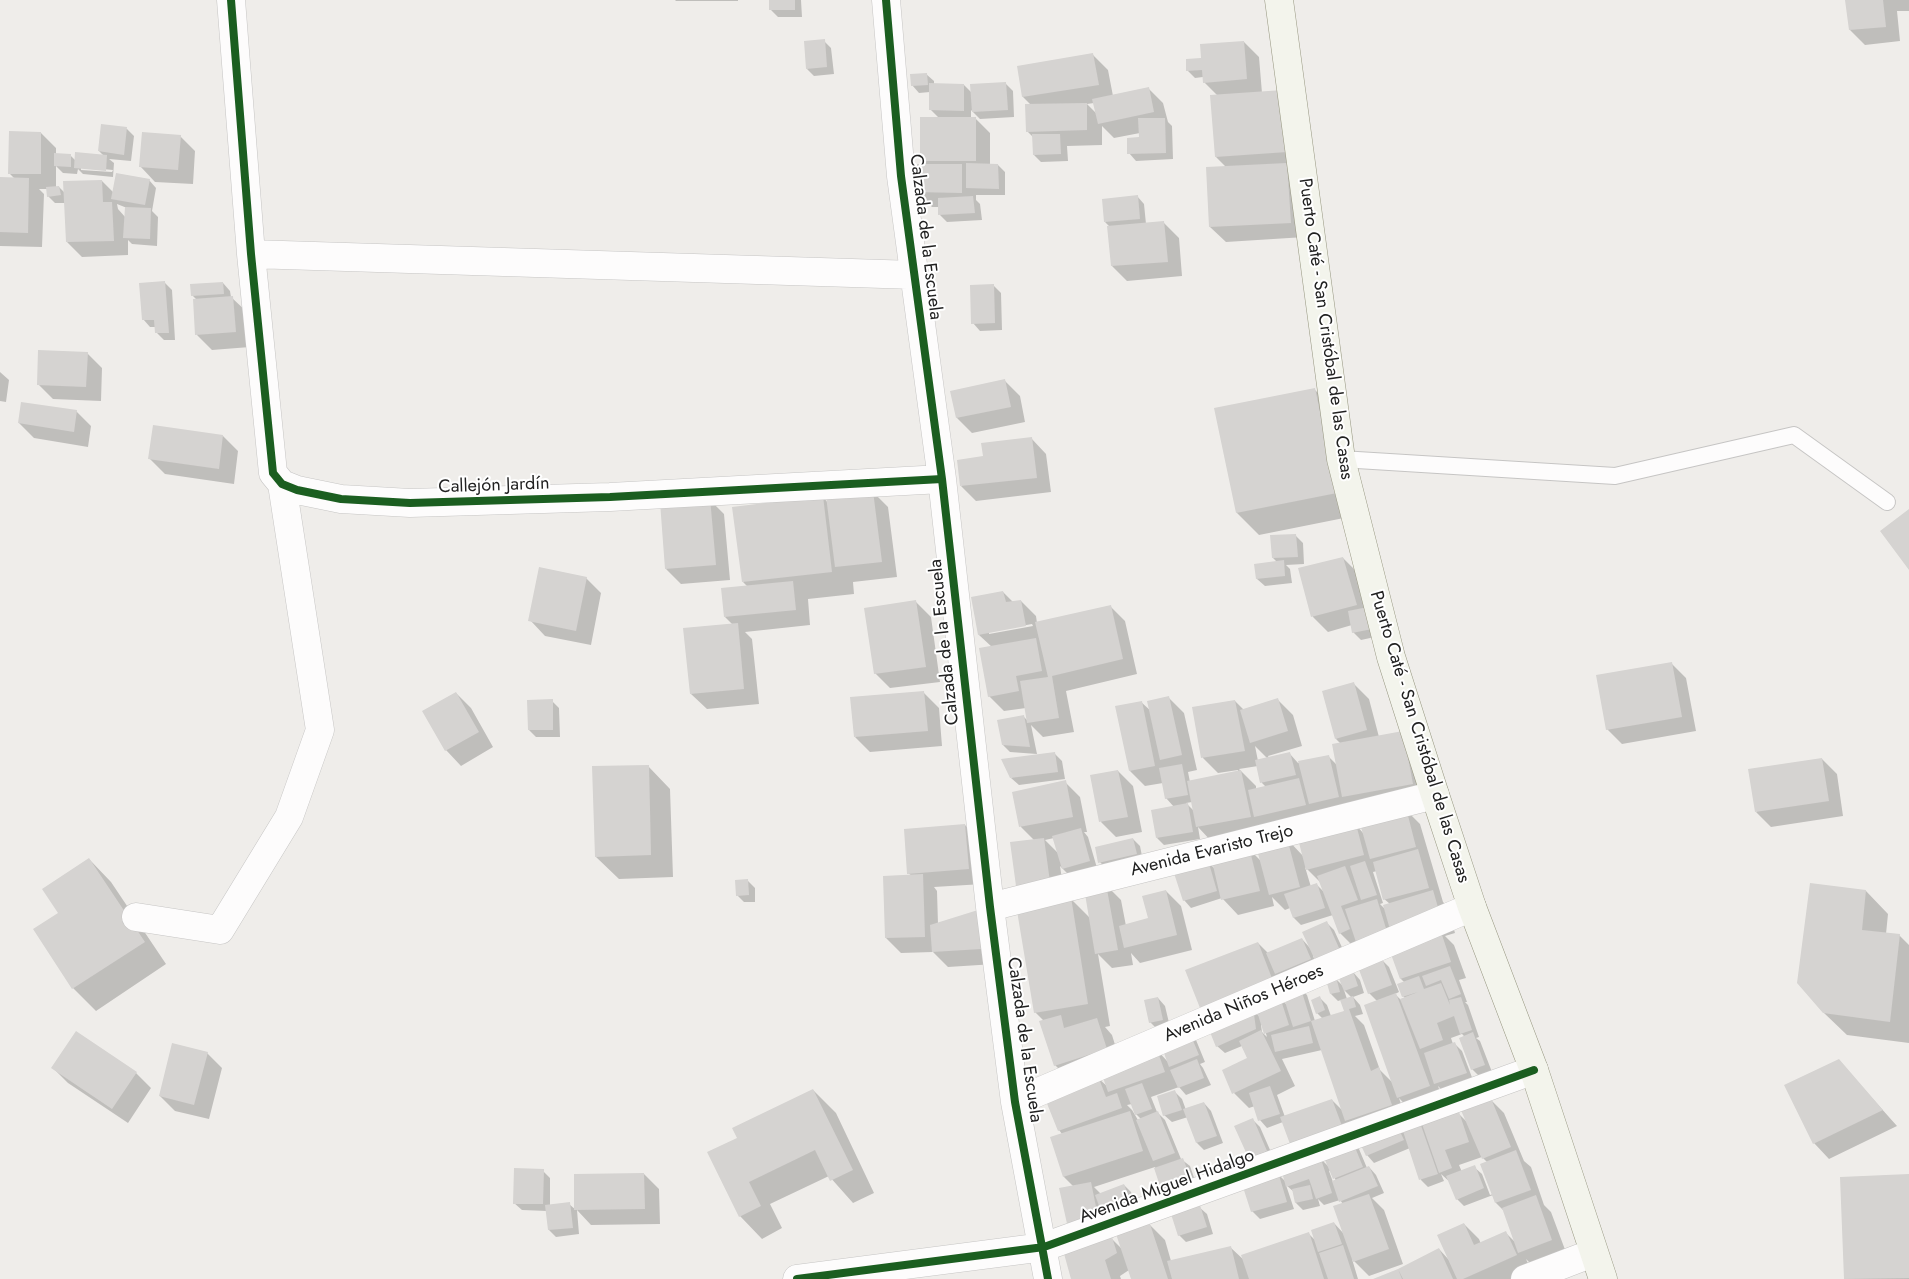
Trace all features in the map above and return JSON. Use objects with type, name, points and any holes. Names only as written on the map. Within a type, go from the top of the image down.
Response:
[{"type":"main road","name":"Puerto Caté - San Cristóbal de las Casas","points":[[1279,0],[1341,460],[1391,657],[1472,907],[1534,1070],[1602,1279]]},
{"type":"street","points":[[136,917],[220,930],[289,817],[320,730],[282,484],[273,473],[251,254],[231,0]]},
{"type":"street","name":"Calzada de la Escuela","points":[[886,0],[901,176],[942,479],[990,907],[1015,1102],[1044,1247],[1048,1279]]},
{"type":"street","points":[[251,254],[915,275]]},
{"type":"street","name":"Callejón Jardín","points":[[282,484],[297,490],[340,499],[410,504],[610,497],[942,479]]},
{"type":"street","name":"Avenida Evaristo Trejo","points":[[990,907],[1435,795]]},
{"type":"street","name":"Avenida Niños Héroes","points":[[1015,1102],[1472,907]]},
{"type":"street","name":"Avenida Miguel Hidalgo","points":[[797,1279],[1044,1247],[1534,1070]]},
{"type":"street","points":[[1526,1279],[1593,1253]]},
{"type":"lane","points":[[1341,460],[1615,476],[1794,435],[1887,502]]},
{"type":"building","points":[[769,0],[795,0],[795,10],[769,10]]},
{"type":"building","points":[[1845,0],[1883,0],[1886,27],[1849,30]]},
{"type":"building","points":[[825,39],[827,67],[806,69],[804,41]]},
{"type":"building","points":[[1244,41],[1247,79],[1203,83],[1202,70],[1186,71],[1186,59],[1201,58],[1200,44]]},
{"type":"building","points":[[1093,53],[1099,85],[1022,97],[1017,66]]},
{"type":"building","points":[[927,73],[928,85],[911,86],[910,74]]},
{"type":"building","points":[[1006,82],[1008,110],[972,112],[970,84]]},
{"type":"building","points":[[929,83],[964,84],[964,111],[929,110]]},
{"type":"building","points":[[1149,87],[1154,112],[1098,124],[1092,99]]},
{"type":"building","points":[[1283,90],[1287,152],[1215,157],[1210,95]]},
{"type":"building","points":[[1087,103],[1087,130],[1026,132],[1025,104]]},
{"type":"building","points":[[920,117],[976,117],[976,161],[920,161]]},
{"type":"building","points":[[1138,118],[1165,118],[1166,153],[1127,154],[1127,138],[1139,137]]},
{"type":"building","points":[[101,124],[127,127],[124,155],[98,151]]},
{"type":"building","points":[[9,131],[41,132],[41,174],[8,174]]},
{"type":"building","points":[[142,132],[181,135],[178,170],[139,167]]},
{"type":"building","points":[[1032,134],[1060,134],[1061,154],[1033,155]]},
{"type":"building","points":[[75,152],[107,155],[106,171],[74,168]]},
{"type":"building","points":[[54,153],[71,154],[71,167],[54,166]]},
{"type":"building","points":[[966,163],[998,164],[999,189],[966,188]]},
{"type":"building","points":[[1287,163],[1291,223],[1209,227],[1206,167]]},
{"type":"building","points":[[915,164],[962,164],[962,193],[915,192]]},
{"type":"building","points":[[116,173],[150,179],[145,205],[111,199]]},
{"type":"building","points":[[0,177],[29,178],[28,233],[0,232]]},
{"type":"building","points":[[102,180],[103,202],[112,202],[114,241],[66,242],[63,181]]},
{"type":"building","points":[[59,186],[61,195],[47,197],[46,187]]},
{"type":"building","points":[[1138,195],[1140,219],[1104,222],[1102,199]]},
{"type":"building","points":[[973,196],[975,213],[938,215],[938,198]]},
{"type":"building","points":[[125,207],[151,208],[150,239],[123,238]]},
{"type":"building","points":[[1164,221],[1168,262],[1111,266],[1107,226]]},
{"type":"building","points":[[165,281],[169,333],[155,333],[154,320],[142,320],[139,283]]},
{"type":"building","points":[[223,282],[224,294],[191,296],[190,284]]},
{"type":"building","points":[[994,284],[995,323],[971,324],[970,285]]},
{"type":"building","points":[[233,296],[236,332],[195,335],[193,299]]},
{"type":"building","points":[[38,350],[88,352],[86,387],[37,385]]},
{"type":"building","points":[[1005,379],[1011,407],[956,418],[950,391]]},
{"type":"building","points":[[1315,388],[1337,493],[1236,513],[1214,408]]},
{"type":"building","points":[[21,402],[77,410],[74,432],[18,423]]},
{"type":"building","points":[[153,425],[223,435],[219,469],[148,459]]},
{"type":"building","points":[[1032,437],[1037,478],[960,486],[957,460],[983,456],[981,443]]},
{"type":"building","points":[[873,491],[882,562],[835,567],[826,496]]},
{"type":"building","points":[[823,496],[832,572],[742,582],[732,507]]},
{"type":"building","points":[[710,498],[716,565],[665,569],[660,502]]},
{"type":"building","points":[[1909,509],[1909,570],[1880,531]]},
{"type":"building","points":[[1296,534],[1298,557],[1272,558],[1270,535]]},
{"type":"building","points":[[1343,557],[1357,605],[1311,617],[1298,568]]},
{"type":"building","points":[[1284,560],[1285,576],[1256,579],[1254,564]]},
{"type":"building","points":[[539,567],[587,577],[576,631],[528,621]]},
{"type":"building","points":[[793,581],[796,610],[724,617],[721,588]]},
{"type":"building","points":[[1003,591],[1006,602],[1021,600],[1026,626],[978,635],[971,597]]},
{"type":"building","points":[[916,600],[926,667],[874,674],[864,608]]},
{"type":"building","points":[[1111,605],[1123,659],[1052,676],[1059,718],[1027,723],[1020,681],[1048,677],[1035,622]]},
{"type":"building","points":[[1373,606],[1377,628],[1352,633],[1348,611]]},
{"type":"building","points":[[738,623],[744,689],[690,694],[683,628]]},
{"type":"building","points":[[1036,638],[1042,671],[1016,676],[1019,691],[988,697],[979,648]]},
{"type":"building","points":[[1672,662],[1682,717],[1606,730],[1596,675]]},
{"type":"building","points":[[1354,682],[1367,730],[1335,739],[1322,691]]},
{"type":"building","points":[[924,691],[928,731],[854,737],[850,697]]},
{"type":"building","points":[[456,692],[479,732],[445,751],[422,711]]},
{"type":"building","points":[[1169,696],[1182,755],[1160,760],[1147,701]]},
{"type":"building","points":[[1278,698],[1288,731],[1250,743],[1240,710]]},
{"type":"building","points":[[553,699],[553,730],[528,730],[527,700]]},
{"type":"building","points":[[1235,700],[1245,751],[1201,758],[1192,707]]},
{"type":"building","points":[[1142,701],[1155,766],[1129,771],[1115,706]]},
{"type":"building","points":[[1024,715],[1030,747],[1002,745],[997,720]]},
{"type":"building","points":[[1403,731],[1413,784],[1342,797],[1332,744]]},
{"type":"building","points":[[1055,752],[1058,772],[1010,778],[1001,759]]},
{"type":"building","points":[[1290,752],[1296,775],[1260,783],[1255,760]]},
{"type":"building","points":[[1329,755],[1339,797],[1309,804],[1298,761]]},
{"type":"building","points":[[1822,758],[1829,801],[1755,812],[1748,769]]},
{"type":"building","points":[[1182,764],[1188,795],[1165,799],[1159,768]]},
{"type":"building","points":[[649,765],[651,855],[595,857],[592,766]]},
{"type":"building","points":[[1118,770],[1128,817],[1099,822],[1090,775]]},
{"type":"building","points":[[1241,770],[1251,817],[1196,827],[1187,781]]},
{"type":"building","points":[[1299,778],[1306,805],[1254,817],[1248,790]]},
{"type":"building","points":[[1066,780],[1073,817],[1019,827],[1012,792]]},
{"type":"building","points":[[1188,803],[1193,832],[1156,838],[1151,810]]},
{"type":"building","points":[[1406,808],[1416,847],[1370,859],[1359,820]]},
{"type":"building","points":[[965,824],[969,869],[907,874],[904,829]]},
{"type":"building","points":[[1356,824],[1364,855],[1306,870],[1298,839]]},
{"type":"building","points":[[1081,828],[1090,861],[1062,869],[1052,836]]},
{"type":"building","points":[[1044,838],[1050,882],[1016,886],[1010,842]]},
{"type":"building","points":[[1133,838],[1137,854],[1098,863],[1095,847]]},
{"type":"building","points":[[1287,838],[1300,887],[1269,895],[1256,846]]},
{"type":"building","points":[[1249,847],[1260,891],[1221,900],[1211,857]]},
{"type":"building","points":[[1418,849],[1429,888],[1383,900],[1373,862]]},
{"type":"building","points":[[89,858],[145,942],[72,989],[33,929],[58,913],[42,889]]},
{"type":"building","points":[[1208,860],[1217,891],[1183,901],[1173,870]]},
{"type":"building","points":[[1365,861],[1377,895],[1361,900],[1350,866]]},
{"type":"building","points":[[1345,866],[1358,900],[1341,906],[1350,929],[1339,934],[1317,876]]},
{"type":"building","points":[[923,874],[925,937],[885,938],[883,876]]},
{"type":"building","points":[[748,879],[749,895],[736,896],[735,880]]},
{"type":"building","points":[[1317,883],[1325,908],[1293,918],[1284,894]]},
{"type":"building","points":[[1810,883],[1866,890],[1862,930],[1900,934],[1890,1022],[1823,1013],[1797,983]]},
{"type":"building","points":[[1106,884],[1118,950],[1095,954],[1084,888]]},
{"type":"building","points":[[1166,890],[1177,935],[1124,948],[1119,926],[1148,918],[1142,896]]},
{"type":"building","points":[[1433,890],[1441,918],[1391,933],[1383,905]]},
{"type":"building","points":[[1071,897],[1088,1004],[1034,1013],[1016,905]]},
{"type":"building","points":[[1377,899],[1388,935],[1357,945],[1345,909]]},
{"type":"building","points":[[978,910],[981,949],[932,952],[930,925]]},
{"type":"building","points":[[1327,921],[1339,948],[1315,960],[1302,932]]},
{"type":"building","points":[[1440,929],[1451,962],[1400,979],[1388,946]]},
{"type":"building","points":[[1302,938],[1311,959],[1275,974],[1266,953]]},
{"type":"building","points":[[1258,942],[1273,981],[1200,1008],[1185,970]]},
{"type":"building","points":[[1382,958],[1392,985],[1368,994],[1358,967]]},
{"type":"building","points":[[1450,966],[1461,994],[1449,999],[1441,980],[1426,986],[1422,976]]},
{"type":"building","points":[[1353,971],[1358,986],[1344,991],[1338,976]]},
{"type":"building","points":[[1419,976],[1424,989],[1441,983],[1450,1005],[1449,1000],[1461,997],[1472,1030],[1460,1034],[1454,1016],[1437,1023],[1443,1040],[1420,1049],[1400,999],[1418,992],[1402,997],[1397,984]]},
{"type":"building","points":[[1336,977],[1340,992],[1330,994],[1326,980]]},
{"type":"building","points":[[1300,986],[1311,1021],[1293,1027],[1282,992]]},
{"type":"building","points":[[1396,993],[1430,1086],[1397,1098],[1364,1005]]},
{"type":"building","points":[[1320,996],[1325,1010],[1316,1014],[1311,1000]]},
{"type":"building","points":[[1353,996],[1356,1007],[1349,1009],[1371,1071],[1379,1067],[1392,1105],[1345,1121],[1311,1021],[1344,1011],[1340,1000]]},
{"type":"building","points":[[1158,997],[1163,1020],[1149,1023],[1144,1000]]},
{"type":"building","points":[[1280,997],[1289,1025],[1264,1034],[1255,1005]]},
{"type":"building","points":[[1253,1007],[1256,1029],[1216,1047],[1208,1027]]},
{"type":"building","points":[[1061,1015],[1064,1028],[1097,1018],[1107,1049],[1054,1066],[1039,1021]]},
{"type":"building","points":[[1309,1026],[1313,1043],[1275,1052],[1271,1035]]},
{"type":"building","points":[[1261,1030],[1281,1071],[1232,1094],[1222,1070],[1247,1058],[1239,1041]]},
{"type":"building","points":[[76,1031],[137,1072],[112,1109],[51,1068]]},
{"type":"building","points":[[1189,1031],[1199,1055],[1169,1067],[1160,1042]]},
{"type":"building","points":[[1473,1032],[1485,1065],[1471,1070],[1459,1038]]},
{"type":"building","points":[[1455,1042],[1467,1073],[1434,1084],[1424,1053]]},
{"type":"building","points":[[172,1043],[208,1052],[194,1105],[159,1096]]},
{"type":"building","points":[[1156,1047],[1165,1072],[1108,1092],[1099,1066]]},
{"type":"building","points":[[1197,1059],[1204,1078],[1178,1088],[1170,1070]]},
{"type":"building","points":[[1839,1059],[1883,1110],[1813,1144],[1784,1085]]},
{"type":"building","points":[[1098,1076],[1106,1097],[1117,1093],[1122,1108],[1058,1131],[1044,1096]]},
{"type":"building","points":[[1142,1083],[1152,1109],[1135,1115],[1125,1089]]},
{"type":"building","points":[[1270,1086],[1280,1114],[1258,1121],[1249,1093]]},
{"type":"building","points":[[813,1089],[853,1170],[830,1181],[815,1150],[749,1182],[761,1206],[739,1217],[707,1152],[737,1138],[732,1128]]},
{"type":"building","points":[[1175,1090],[1182,1110],[1163,1116],[1157,1096]]},
{"type":"building","points":[[1490,1096],[1511,1147],[1482,1159],[1460,1108]]},
{"type":"building","points":[[1332,1099],[1342,1126],[1290,1144],[1280,1117]]},
{"type":"building","points":[[1204,1102],[1217,1136],[1196,1143],[1183,1109]]},
{"type":"building","points":[[1130,1111],[1143,1151],[1063,1177],[1050,1137]]},
{"type":"building","points":[[1158,1111],[1175,1153],[1153,1161],[1136,1120]]},
{"type":"building","points":[[1459,1112],[1469,1142],[1445,1150],[1452,1168],[1439,1173],[1422,1124]]},
{"type":"building","points":[[1418,1117],[1438,1174],[1419,1180],[1400,1122]]},
{"type":"building","points":[[1253,1118],[1267,1151],[1249,1159],[1234,1126]]},
{"type":"building","points":[[1396,1123],[1404,1140],[1366,1156],[1358,1139]]},
{"type":"building","points":[[1352,1140],[1363,1167],[1333,1179],[1322,1153]]},
{"type":"building","points":[[1516,1150],[1531,1190],[1495,1203],[1480,1164]]},
{"type":"building","points":[[1320,1156],[1332,1193],[1316,1199],[1309,1179],[1286,1187],[1281,1169]]},
{"type":"building","points":[[1183,1158],[1193,1185],[1163,1195],[1154,1168]]},
{"type":"building","points":[[1475,1165],[1484,1188],[1456,1200],[1446,1176]]},
{"type":"building","points":[[1369,1166],[1378,1186],[1339,1202],[1332,1181]]},
{"type":"building","points":[[514,1168],[544,1169],[543,1204],[513,1204]]},
{"type":"building","points":[[1278,1172],[1287,1202],[1251,1212],[1242,1184]]},
{"type":"building","points":[[644,1173],[645,1209],[574,1210],[574,1174]]},
{"type":"building","points":[[1909,1174],[1909,1278],[1844,1279],[1840,1177]]},
{"type":"building","points":[[1091,1182],[1099,1222],[1068,1228],[1059,1188]]},
{"type":"building","points":[[1124,1184],[1133,1208],[1104,1219],[1095,1195]]},
{"type":"building","points":[[1310,1185],[1313,1199],[1295,1203],[1292,1189]]},
{"type":"building","points":[[1369,1194],[1389,1249],[1353,1262],[1333,1206]]},
{"type":"building","points":[[1536,1195],[1552,1240],[1518,1253],[1502,1208]]},
{"type":"building","points":[[570,1202],[573,1228],[548,1230],[545,1205]]},
{"type":"building","points":[[1200,1205],[1207,1227],[1178,1236],[1171,1214]]},
{"type":"building","points":[[1334,1222],[1342,1244],[1318,1252],[1311,1230]]},
{"type":"building","points":[[1464,1223],[1474,1245],[1506,1231],[1517,1255],[1463,1279],[1457,1279],[1437,1235]]},
{"type":"building","points":[[1150,1224],[1168,1279],[1131,1279],[1116,1234]]},
{"type":"building","points":[[1309,1232],[1324,1279],[1249,1279],[1241,1255]]},
{"type":"building","points":[[1112,1237],[1117,1253],[1105,1260],[1111,1279],[1071,1279],[1063,1250]]},
{"type":"building","points":[[1343,1245],[1354,1279],[1328,1279],[1319,1253]]},
{"type":"building","points":[[1231,1246],[1239,1279],[1172,1279],[1167,1261]]},
{"type":"building","points":[[1439,1248],[1453,1279],[1403,1279],[1398,1269]]},
{"type":"building","points":[[1398,1269],[1402,1279],[1373,1279]]},
{"type":"cycle path","points":[[231,0],[251,254],[273,473],[282,484],[297,490],[341,499],[410,503],[610,497],[942,479]]},
{"type":"cycle path","points":[[886,0],[901,176],[942,479],[990,907],[1015,1102],[1048,1279]]},
{"type":"cycle path","points":[[797,1279],[1044,1247],[1534,1070]]}]
